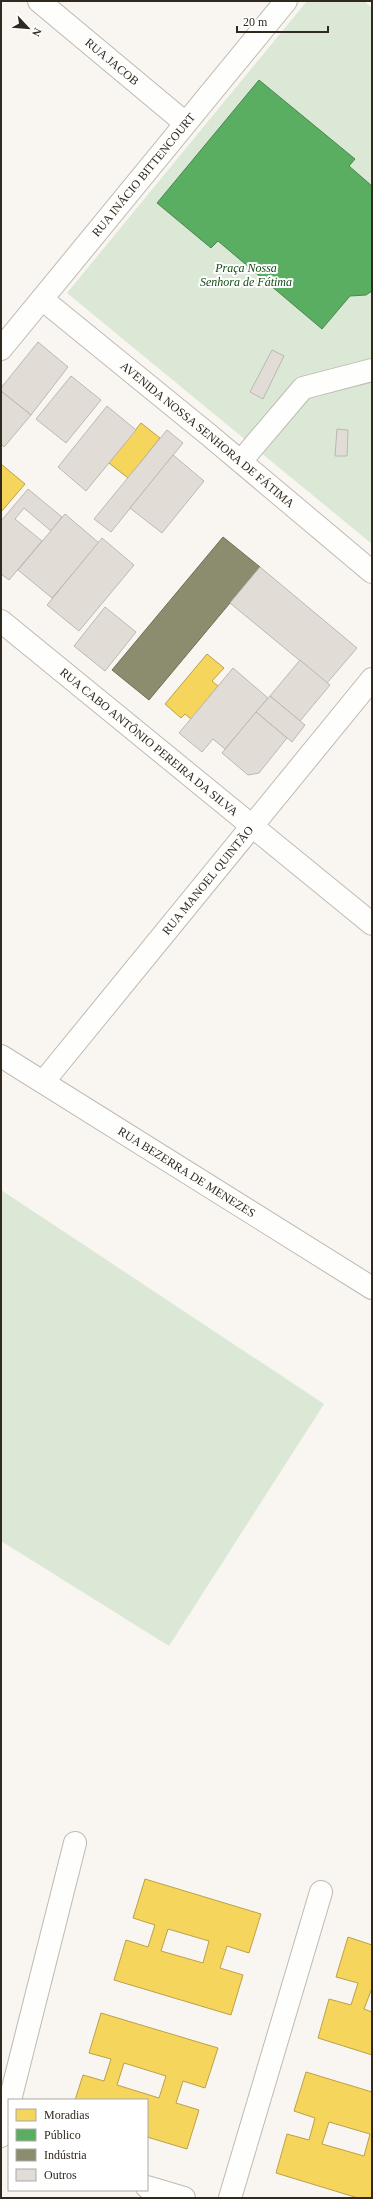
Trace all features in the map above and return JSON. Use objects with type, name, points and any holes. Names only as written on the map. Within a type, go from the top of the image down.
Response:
[{"type":"street","name":"RUA JACOB","points":[[39,1],[184,122]]},
{"type":"street","name":"RUA INÁCIO BITTENCOURT","points":[[1,349],[184,122],[286,1]]},
{"type":"street","name":"AVENIDA NOSSA SENHORA DE FÁTIMA","points":[[42,300],[241,461],[372,572]]},
{"type":"street","points":[[241,461],[303,388],[372,370]]},
{"type":"street","name":"RUA CABO ANTÔNIO PEREIRA DA SILVA","points":[[1,621],[372,924]]},
{"type":"street","name":"RUA MANOEL QUINTÃO","points":[[44,1081],[372,679]]},
{"type":"street","name":"RUA BEZERRA DE MENEZES","points":[[1,1056],[44,1081],[372,1288]]},
{"type":"street","points":[[10,2099],[75,1844]]},
{"type":"street","points":[[230,2198],[321,1892]]},
{"type":"street","points":[[1,2136],[8,2108]]},
{"type":"street","points":[[148,2187],[184,2198]]},
{"type":"green space","name":"Praça Nossa Senhora de Fátima","points":[[307,1],[364,1],[372,8],[372,544],[67,293]]},
{"type":"green space","points":[[1,1190],[324,1404],[169,1646],[1,1541]]},
{"type":"building: Moradias","points":[[141,423],[160,438],[128,478],[109,463]]},
{"type":"building: Moradias","points":[[1,464],[25,484],[1,512]]},
{"type":"building: Moradias","points":[[207,654],[224,668],[212,681],[218,686],[191,719],[185,714],[181,718],[165,704]]},
{"type":"building: Moradias","points":[[145,1879],[261,1914],[249,1953],[227,1946],[220,1968],[243,1975],[231,2015],[114,1980],[126,1940],[148,1947],[155,1925],[133,1918]],"holes":[[[168,1929],[209,1941],[203,1963],[161,1951]]]},
{"type":"building: Moradias","points":[[348,1937],[372,1945],[372,1988],[364,2009],[372,2012],[372,2055],[318,2038],[329,1999],[351,2005],[358,1983],[336,1977]]},
{"type":"building: Moradias","points":[[101,2013],[218,2048],[205,2088],[183,2081],[176,2103],[199,2110],[187,2149],[148,2137],[148,2099],[75,2099],[83,2075],[104,2081],[111,2059],[89,2053]],"holes":[[[124,2063],[166,2076],[159,2098],[117,2085]]]},
{"type":"building: Moradias","points":[[306,2072],[372,2092],[372,2198],[358,2198],[276,2173],[287,2134],[309,2140],[315,2118],[294,2111]],"holes":[[[329,2122],[370,2134],[364,2156],[322,2144]]]},
{"type":"building: Público","points":[[259,80],[355,159],[349,166],[372,186],[372,291],[366,295],[350,296],[322,329],[218,241],[211,248],[157,203]]},
{"type":"building: Indústria","points":[[223,537],[260,567],[149,700],[112,670]]},
{"type":"building: Outros","points":[[38,342],[68,367],[31,415],[1,391],[1,388]]},
{"type":"building: Outros","points":[[272,350],[284,356],[263,399],[250,392]]},
{"type":"building: Outros","points":[[71,376],[101,400],[66,443],[36,419]]},
{"type":"building: Outros","points":[[1,391],[31,415],[4,447],[1,444]]},
{"type":"building: Outros","points":[[107,406],[136,430],[86,491],[58,467]]},
{"type":"building: Outros","points":[[337,429],[348,430],[347,456],[335,456]]},
{"type":"building: Outros","points":[[167,430],[183,443],[111,532],[94,519]]},
{"type":"building: Outros","points":[[173,455],[204,481],[162,533],[130,508]]},
{"type":"building: Outros","points":[[28,489],[62,517],[51,531],[24,508],[15,519],[42,541],[9,580],[1,574],[1,521]]},
{"type":"building: Outros","points":[[65,514],[99,543],[52,598],[18,570]]},
{"type":"building: Outros","points":[[102,538],[134,565],[79,631],[47,605]]},
{"type":"building: Outros","points":[[260,567],[357,648],[327,683],[230,603]]},
{"type":"building: Outros","points":[[105,607],[136,632],[105,671],[74,646]]},
{"type":"building: Outros","points":[[300,660],[330,685],[300,721],[270,696]]},
{"type":"building: Outros","points":[[233,668],[268,698],[225,749],[213,739],[202,752],[179,733]]},
{"type":"building: Outros","points":[[270,696],[305,725],[292,742],[256,712]]},
{"type":"building: Outros","points":[[256,712],[287,738],[259,773],[248,775],[222,753]]}]
